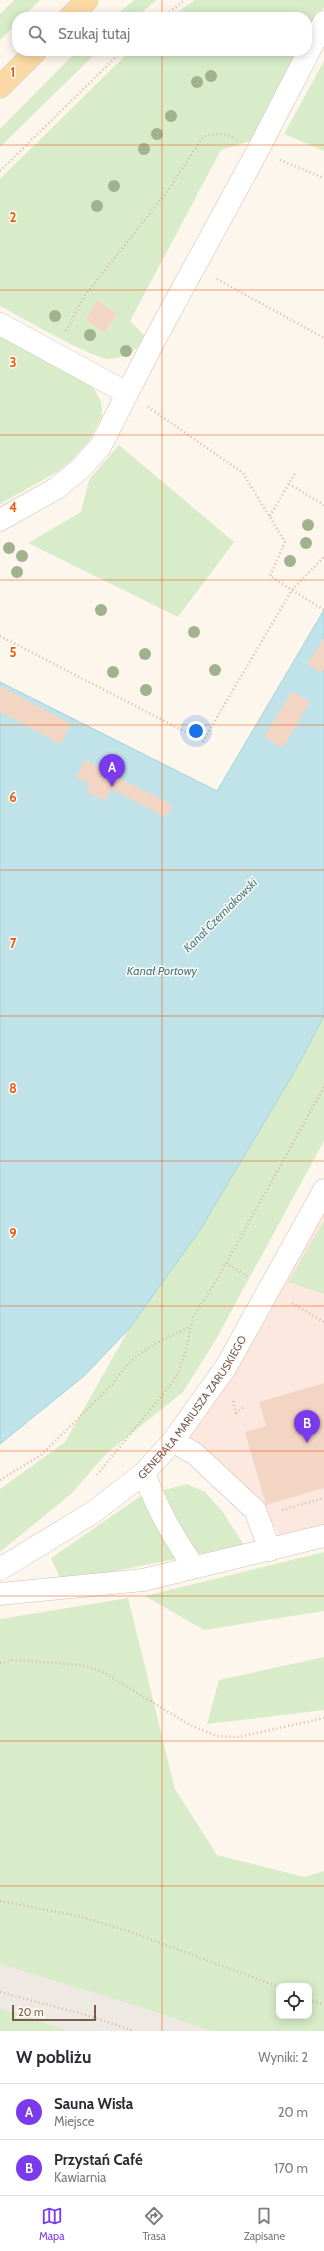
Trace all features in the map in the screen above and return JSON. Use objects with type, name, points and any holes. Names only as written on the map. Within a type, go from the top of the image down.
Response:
[{"type":"main road","points":[[75,12],[86,0]]},
{"type":"main road","points":[[0,87],[31,56]]},
{"type":"lane","points":[[312,45],[324,22]]},
{"type":"lane","points":[[0,520],[57,488],[80,469],[100,447],[127,393],[196,268],[306,56]]},
{"type":"lane","points":[[0,324],[127,393]]},
{"type":"lane","name":"GENERAŁA MARIUSZA ZARUSKIEGO","points":[[0,1569],[92,1513],[144,1473],[173,1441],[226,1367],[324,1190]]},
{"type":"lane","points":[[173,1441],[195,1454],[255,1510],[270,1550]]},
{"type":"lane","points":[[144,1473],[158,1508],[173,1536],[194,1567]]},
{"type":"lane","points":[[0,1594],[143,1580],[324,1536]]},
{"type":"path","points":[[169,12],[185,0]]},
{"type":"path","points":[[0,171],[117,56]]},
{"type":"path","points":[[54,352],[85,296],[167,192],[203,137],[217,133],[228,134],[258,150],[324,178]]},
{"type":"path","points":[[196,268],[324,338]]},
{"type":"path","points":[[127,393],[243,473],[285,542],[270,576],[324,610]]},
{"type":"path","points":[[270,516],[295,473]]},
{"type":"path","points":[[289,484],[324,505]]},
{"type":"path","points":[[0,636],[203,741],[292,590],[324,557]]},
{"type":"path","points":[[94,1479],[176,1379],[185,1354],[193,1317],[226,1263],[324,1087]]},
{"type":"path","points":[[226,1263],[247,1276]]},
{"type":"path","points":[[292,1303],[324,1322]]},
{"type":"path","points":[[0,1480],[41,1455],[113,1384],[122,1370],[135,1356],[151,1345],[191,1326]]},
{"type":"path","points":[[0,1663],[13,1660],[80,1665],[100,1671],[190,1725],[217,1736],[251,1735],[324,1718]]},
{"type":"path","points":[[0,1901],[78,1916],[128,1931],[276,1986]]},
{"type":"path","points":[[0,1992],[86,2015],[134,2031]]},
{"type":"path","points":[[312,2000],[324,2005]]},
{"type":"shaded area","points":[[324,1210],[324,1525],[280,1536],[261,1503],[185,1438]]},
{"type":"shaded area","points":[[0,1964],[146,2009],[210,2031],[0,2031]]},
{"type":"green space","points":[[14,0],[40,0],[28,12],[12,12],[12,28],[0,40],[0,14]]},
{"type":"green space","points":[[134,0],[157,0],[142,12],[120,12]]},
{"type":"green space","points":[[195,0],[324,0],[324,7],[312,30],[312,12],[178,12]]},
{"type":"green space","points":[[72,56],[93,56],[0,147],[0,129]]},
{"type":"green space","points":[[125,56],[298,56],[253,140],[221,150],[130,321],[146,337],[135,350],[114,359],[100,357],[87,352],[0,306],[0,179]],"holes":[[[97,300],[117,314],[105,333],[85,320]]]},
{"type":"green space","points":[[324,61],[324,151],[284,134]]},
{"type":"green space","points":[[0,336],[92,385],[101,401],[102,416],[89,441],[70,462],[57,472],[0,504]]},
{"type":"green space","points":[[119,445],[234,542],[178,617],[28,543],[81,512],[89,480]]},
{"type":"green space","points":[[324,1016],[324,1141],[215,1341],[183,1392],[106,1454],[71,1494],[0,1552],[0,1489],[65,1442],[129,1329],[200,1230],[296,1069]]},
{"type":"green space","points":[[324,1221],[324,1294],[288,1282]]},
{"type":"green space","points":[[187,1484],[205,1492],[222,1511],[244,1545],[62,1582],[51,1558],[141,1496]]},
{"type":"green space","points":[[324,1552],[324,1611],[204,1630],[145,1596]]},
{"type":"green space","points":[[128,1598],[175,1789],[217,1855],[304,1877],[324,1871],[324,2031],[210,2031],[146,2009],[0,1964],[0,1619]]},
{"type":"green space","points":[[324,1657],[324,1710],[207,1724],[219,1680]]},
{"type":"green space","points":[[0,2008],[68,2031],[0,2031]]},
{"type":"water","name":"Kanał Portowy","points":[[324,610],[324,1016],[296,1069],[200,1230],[129,1329],[84,1376],[0,1444],[0,682],[217,791]]},
{"type":"building","points":[[97,300],[117,314],[105,333],[85,320]]},
{"type":"building","points":[[324,638],[324,669],[321,673],[307,664]]},
{"type":"building","points":[[0,686],[71,724],[61,744],[0,712]]},
{"type":"building","points":[[292,691],[310,702],[283,748],[264,737]]},
{"type":"building","points":[[85,760],[172,805],[166,817],[111,789],[105,801],[86,791],[89,784],[76,777]]},
{"type":"building","points":[[324,1383],[324,1488],[266,1505],[245,1432],[266,1426],[259,1402]]},
{"type":"place","name":"Sauna Wisła","points":[[112,787]]},
{"type":"place","name":"Przystań Café","points":[[307,1443]]},
{"type":"water label","name":"Kanał Czerniakowski","points":[[220,915]]}]
